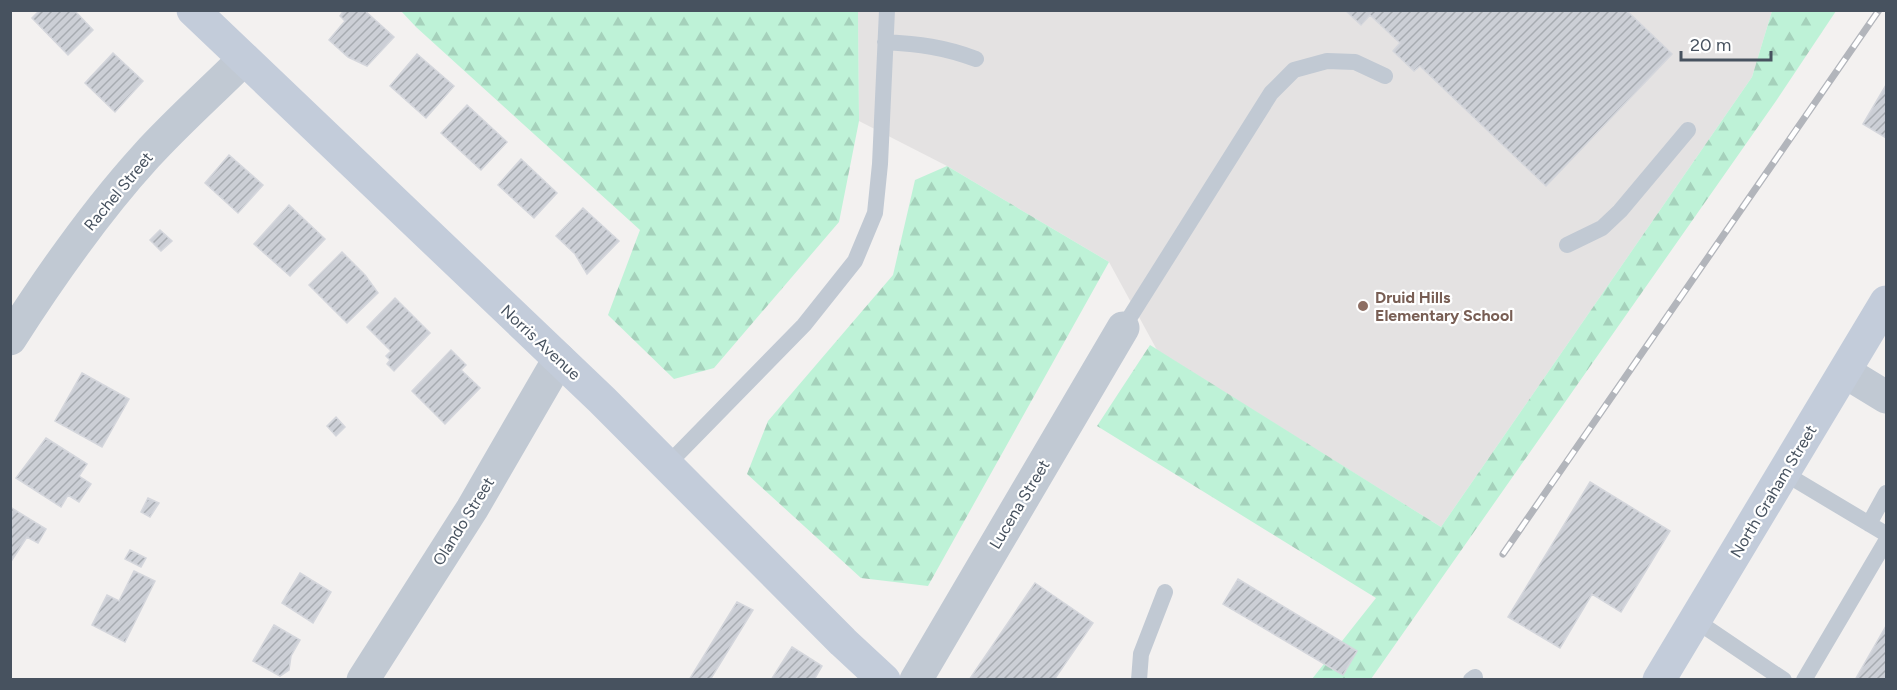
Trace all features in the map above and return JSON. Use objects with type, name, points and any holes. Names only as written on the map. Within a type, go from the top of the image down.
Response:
[{"type":"street","name":"Norris Avenue","points":[[193,10],[559,359],[884,680]]},
{"type":"street","name":"Rachel Street","points":[[10,339],[86,229],[147,155],[244,59]]},
{"type":"street","name":"North Graham Street","points":[[1659,680],[1887,303]]},
{"type":"street","name":"Lucena Street","points":[[916,680],[1123,328]]},
{"type":"street","name":"Olando Street","points":[[363,680],[472,509],[559,359]]},
{"type":"street","points":[[1845,372],[1887,397]]},
{"type":"lane","points":[[667,465],[804,325],[855,261],[875,213],[880,164],[886,10]]},
{"type":"lane","points":[[885,42],[923,44],[949,49],[976,59]]},
{"type":"lane","points":[[1123,328],[1271,93],[1294,70],[1328,61],[1355,62],[1385,76]]},
{"type":"lane","points":[[1567,244],[1602,228],[1620,211],[1688,130]]},
{"type":"lane","points":[[1784,473],[1887,534]]},
{"type":"lane","points":[[1869,524],[1887,493]]},
{"type":"lane","points":[[1804,680],[1887,541]]},
{"type":"lane","points":[[1139,680],[1142,654],[1165,592]]},
{"type":"lane","points":[[1695,620],[1784,680]]},
{"type":"shaded area","name":"Druid Hills Elementary School","points":[[858,11],[1772,11],[1752,77],[1441,527],[1157,350],[1109,262],[947,166],[859,121]]},
{"type":"green space","points":[[401,11],[858,11],[859,121],[839,222],[714,368],[674,379],[608,315],[640,230]]},
{"type":"green space","points":[[1772,11],[1836,11],[1776,101],[1371,679],[1312,679],[1376,598],[1097,426],[1150,345],[1441,527],[1752,77]]},
{"type":"green space","points":[[947,166],[1109,262],[928,586],[861,578],[747,474],[768,421],[893,275],[915,180]]},
{"type":"building","points":[[40,10],[74,10],[93,30],[68,55],[32,18]]},
{"type":"building","points":[[344,10],[364,10],[394,37],[367,66],[348,57],[329,40],[345,21],[340,16]]},
{"type":"building","points":[[1345,10],[1626,10],[1672,54],[1546,186],[1420,66],[1414,71],[1393,51],[1400,43],[1370,15],[1361,25]]},
{"type":"building","points":[[113,53],[143,81],[115,112],[85,83]]},
{"type":"building","points":[[417,54],[454,86],[426,118],[390,86]]},
{"type":"building","points":[[1886,85],[1886,138],[1863,124]]},
{"type":"building","points":[[467,105],[507,142],[481,170],[441,133]]},
{"type":"building","points":[[229,155],[263,185],[238,213],[205,183]]},
{"type":"building","points":[[521,159],[557,193],[534,218],[498,185]]},
{"type":"building","points":[[289,205],[325,239],[290,276],[254,244]]},
{"type":"building","points":[[583,208],[619,241],[587,274],[575,254],[556,236]]},
{"type":"building","points":[[160,230],[172,241],[161,251],[150,240]]},
{"type":"building","points":[[342,252],[365,275],[378,293],[347,323],[309,285]]},
{"type":"building","points":[[395,298],[430,333],[394,371],[387,364],[390,360],[386,356],[391,351],[367,327]]},
{"type":"building","points":[[451,350],[466,365],[461,370],[480,388],[445,424],[412,391]]},
{"type":"building","points":[[82,373],[129,399],[102,447],[55,421]]},
{"type":"building","points":[[336,417],[345,427],[336,436],[327,426]]},
{"type":"building","points":[[46,438],[87,464],[79,476],[91,484],[79,502],[68,495],[61,507],[16,478]]},
{"type":"building","points":[[1590,482],[1670,531],[1621,612],[1592,594],[1560,648],[1508,617]]},
{"type":"building","points":[[148,498],[159,503],[150,517],[141,512]]},
{"type":"building","points":[[10,507],[46,529],[38,543],[27,537],[10,563]]},
{"type":"building","points":[[130,550],[146,558],[141,567],[125,559]]},
{"type":"building","points":[[134,571],[155,581],[125,642],[92,625],[107,595],[119,601]]},
{"type":"building","points":[[300,573],[331,592],[313,623],[282,603]]},
{"type":"building","points":[[1238,579],[1357,651],[1343,675],[1223,604]]},
{"type":"building","points":[[1035,583],[1093,623],[1054,680],[969,680]]},
{"type":"building","points":[[737,602],[753,610],[710,680],[689,680]]},
{"type":"building","points":[[274,625],[300,640],[291,656],[289,670],[280,676],[253,661]]},
{"type":"building","points":[[1886,626],[1886,680],[1855,680]]},
{"type":"building","points":[[792,647],[822,666],[814,680],[771,680]]},
{"type":"railway","points":[[1503,554],[1879,10]]},
{"type":"place","name":"Druid Hills Elementary School","points":[[1363,306]]}]
